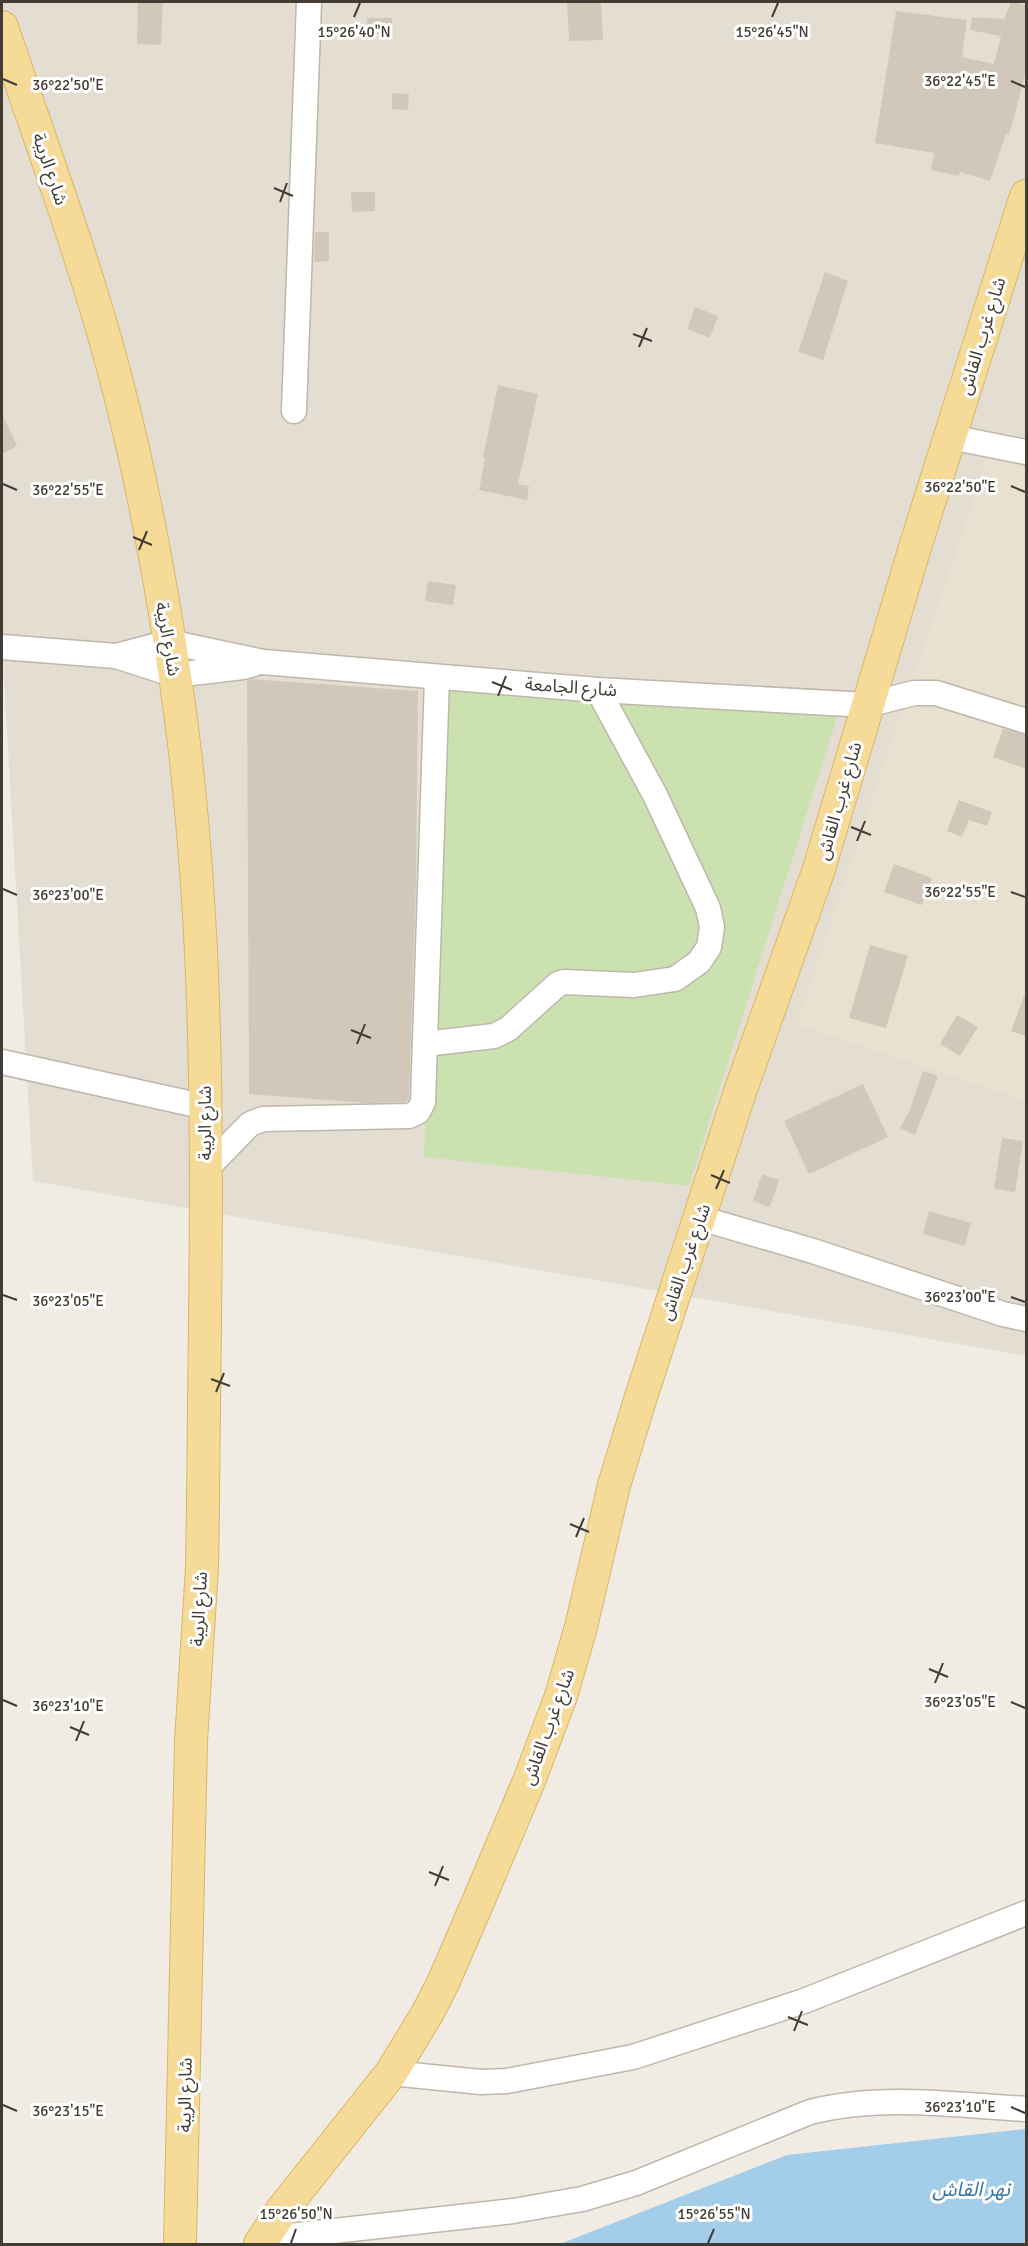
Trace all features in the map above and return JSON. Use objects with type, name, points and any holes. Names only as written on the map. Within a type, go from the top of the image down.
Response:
[{"type":"main road","name":"شارع الريبة","points":[[2,27],[92,294],[116,379],[154,558],[175,675],[201,930],[206,1107],[202,1568],[191,1741],[180,2244]]},
{"type":"main road","name":"شارع غرب القاش","points":[[261,2242],[294,2195],[391,2073],[408,2048],[443,1983],[529,1781],[561,1696],[581,1628],[614,1485],[664,1322],[740,1092],[819,869],[867,705],[1026,196]]},
{"type":"street","points":[[294,411],[309,2]]},
{"type":"street","points":[[950,437],[1026,452]]},
{"type":"street","points":[[116,656],[169,642]]},
{"type":"street","name":"شارع الجامعة","points":[[169,642],[262,662],[598,690],[867,705],[914,693],[936,693],[1026,721]]},
{"type":"street","points":[[2,648],[116,656],[175,675],[243,667],[262,662]]},
{"type":"street","points":[[205,1170],[250,1124],[263,1119],[409,1116],[418,1112],[423,1102],[437,677]]},
{"type":"street","points":[[425,1044],[494,1036],[508,1029],[558,984],[564,982],[634,985],[675,979],[699,962],[709,947],[712,927],[708,908],[655,795],[598,690]]},
{"type":"street","points":[[2,1062],[206,1107]]},
{"type":"street","points":[[700,1218],[813,1251],[1003,1314],[1026,1319]]},
{"type":"street","points":[[391,2073],[481,2082],[507,2081],[633,2056],[804,2001],[1026,1913]]},
{"type":"street","points":[[261,2242],[513,2211],[582,2199],[636,2183],[810,2112],[838,2105],[890,2102],[1026,2109]]},
{"type":"shaded area","points":[[2,2],[1026,2],[1026,1356],[33,1181],[2,646]]},
{"type":"shaded area","points":[[988,456],[1026,468],[1026,1101],[797,1024]]},
{"type":"green space","points":[[439,690],[841,705],[689,1186],[424,1157]]},
{"type":"water","name":"نهر القاش","points":[[1026,2129],[1026,2244],[560,2244],[787,2155]]},
{"type":"building","points":[[138,2],[163,2],[161,45],[137,44]]},
{"type":"building","points":[[567,2],[601,3],[603,40],[569,41]]},
{"type":"building","points":[[1011,2],[1026,5],[1026,72],[1009,135],[1006,134],[990,181],[960,172],[959,176],[931,170],[934,153],[875,143],[896,11],[967,20],[962,57],[994,64],[1001,36],[970,30],[972,17],[1004,19]]},
{"type":"building","points":[[367,18],[392,18],[392,35],[367,34]]},
{"type":"building","points":[[392,93],[409,94],[408,110],[392,109]]},
{"type":"building","points":[[351,192],[375,192],[375,211],[352,212]]},
{"type":"building","points":[[315,232],[329,232],[329,261],[314,262]]},
{"type":"building","points":[[825,272],[848,281],[823,360],[798,352]]},
{"type":"building","points":[[695,307],[718,316],[710,338],[687,329]]},
{"type":"building","points":[[498,385],[538,394],[518,484],[529,486],[527,500],[479,490],[485,458],[483,457]]},
{"type":"building","points":[[2,414],[17,446],[2,454]]},
{"type":"building","points":[[428,581],[456,585],[453,605],[425,601]]},
{"type":"building","points":[[252,679],[418,691],[416,883],[409,1098],[406,1102],[368,1103],[249,1094],[247,681]]},
{"type":"building","points":[[1003,729],[1026,735],[1026,769],[993,757]]},
{"type":"building","points":[[959,800],[992,812],[987,826],[969,820],[962,837],[947,831]]},
{"type":"building","points":[[894,864],[932,878],[922,905],[884,892]]},
{"type":"building","points":[[870,945],[908,956],[886,1028],[849,1018]]},
{"type":"building","points":[[1026,993],[1026,1036],[1011,1031]]},
{"type":"building","points":[[957,1015],[978,1027],[960,1056],[940,1044]]},
{"type":"building","points":[[923,1071],[938,1076],[915,1135],[900,1128],[909,1112]]},
{"type":"building","points":[[863,1084],[888,1137],[809,1174],[784,1121]]},
{"type":"building","points":[[1002,1138],[1023,1141],[1015,1192],[994,1189]]},
{"type":"building","points":[[762,1174],[779,1180],[770,1207],[753,1201]]},
{"type":"building","points":[[929,1211],[971,1223],[965,1246],[923,1234]]}]
